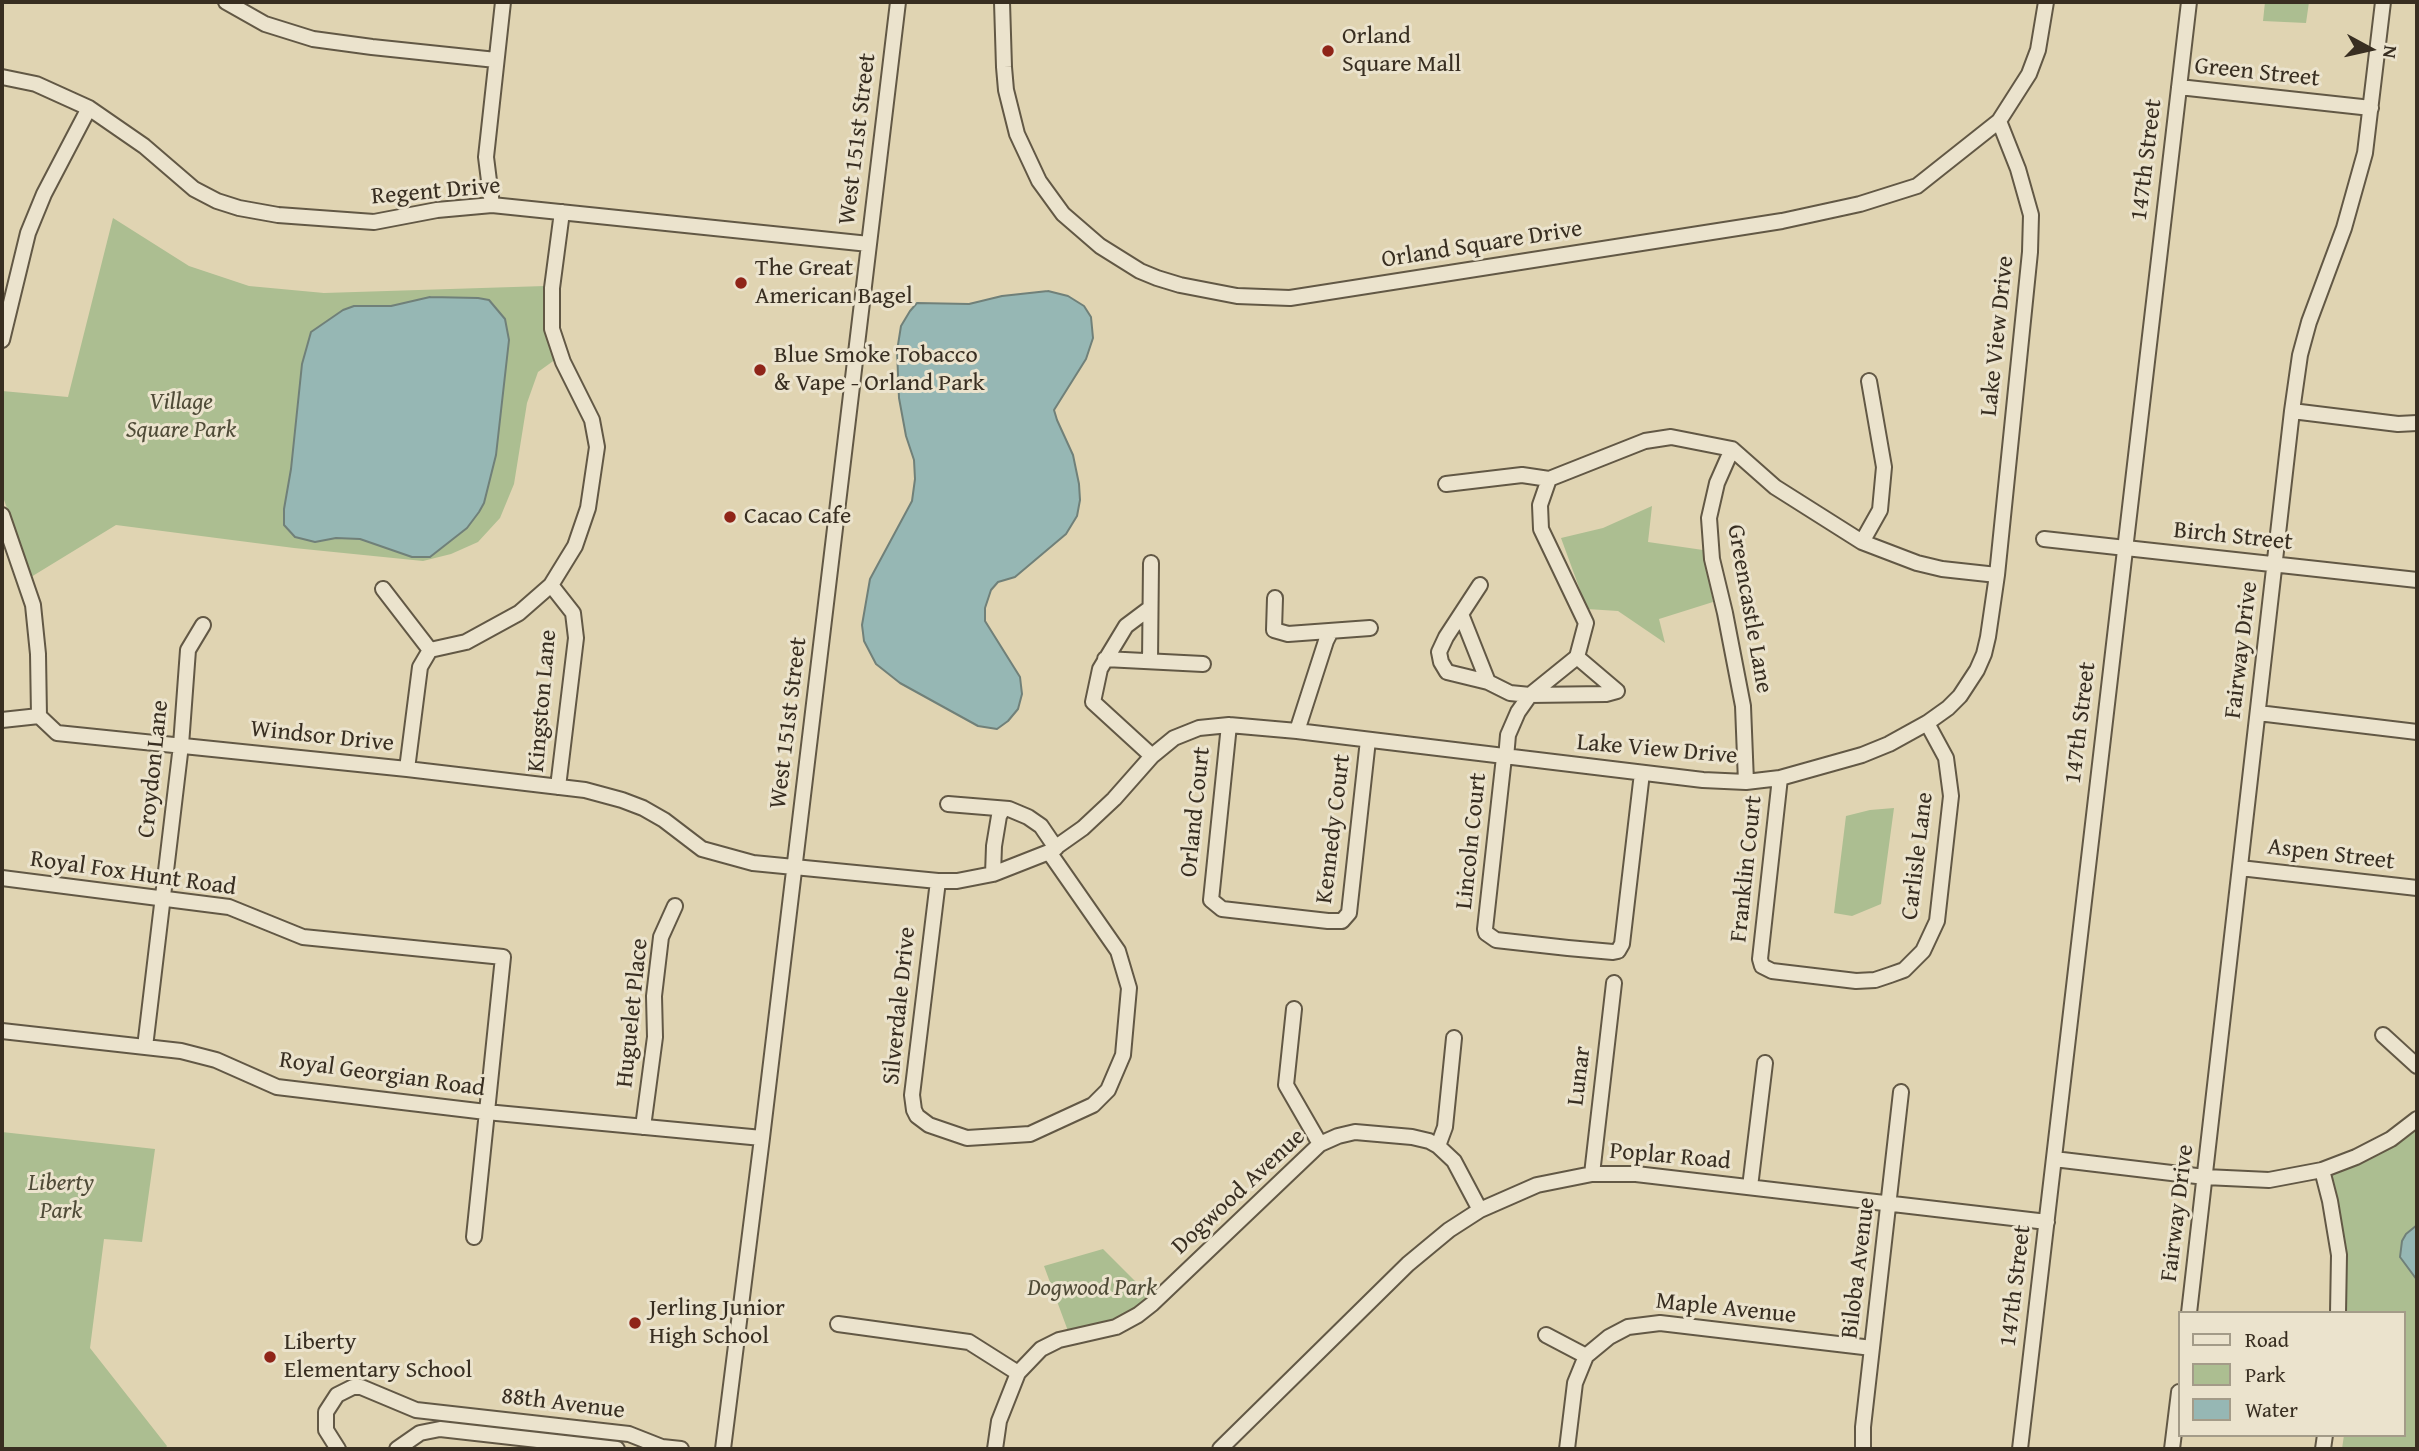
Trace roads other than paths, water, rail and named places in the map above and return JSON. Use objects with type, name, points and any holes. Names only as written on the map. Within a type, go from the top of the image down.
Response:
[{"type":"street","points":[[226,2],[265,24],[313,39],[496,60]]},
{"type":"street","points":[[492,205],[485,157],[503,2]]},
{"type":"street","name":"West 151st Street","points":[[723,1449],[898,2]]},
{"type":"street","name":"Orland Square Drive","points":[[1002,2],[1004,75],[1017,134],[1039,181],[1063,214],[1100,246],[1140,271],[1180,285],[1237,296],[1290,298],[1754,226],[1860,204],[1917,186],[1999,121],[2029,74],[2038,50],[2046,2]]},
{"type":"street","name":"147th Street","points":[[2020,1449],[2189,2]]},
{"type":"street","name":"Fairway Drive","points":[[2189,1311],[2300,355],[2309,322],[2344,228],[2365,153],[2383,2]]},
{"type":"street","name":"Regent Drive","points":[[2,77],[36,84],[89,108],[144,146],[194,189],[217,201],[239,208],[278,215],[374,222],[437,209],[492,205],[869,244]]},
{"type":"street","name":"Green Street","points":[[2179,87],[2371,108]]},
{"type":"street","points":[[2,340],[29,233],[44,194],[89,108]]},
{"type":"street","name":"Lake View Drive","points":[[794,869],[957,881],[993,874],[1025,863],[1053,850],[1095,818],[1168,742],[1199,728],[1229,725],[1297,731],[1505,758],[1703,780],[1746,782],[1780,778],[1862,755],[1927,723],[1960,696],[1977,670],[1988,637],[1997,575],[2030,252],[2031,215],[2018,169],[1999,121]]},
{"type":"street","points":[[407,769],[420,667],[430,650],[466,642],[519,613],[551,585],[575,546],[588,508],[597,447],[592,420],[563,362],[552,329],[552,288],[562,212]]},
{"type":"street","points":[[2,269],[16,277]]},
{"type":"street","points":[[1861,542],[1880,510],[1884,467],[1869,381]]},
{"type":"street","points":[[2292,411],[2398,424],[2417,423]]},
{"type":"street","points":[[1446,484],[1522,475],[1549,480],[1645,441],[1671,437],[1732,449],[1775,487],[1861,542],[1917,564],[1997,575]]},
{"type":"street","name":"Greencastle Lane","points":[[1732,449],[1717,483],[1709,518],[1712,559],[1743,706],[1746,782]]},
{"type":"street","points":[[1480,585],[1443,644],[1441,662],[1447,672],[1488,682],[1510,693],[1606,694],[1618,691],[1577,657],[1586,624],[1541,529],[1539,505],[1549,480]]},
{"type":"street","points":[[2,515],[6,537],[33,605],[38,654],[39,716],[2,720]]},
{"type":"street","name":"Birch Street","points":[[2044,539],[2417,580]]},
{"type":"street","points":[[1150,661],[1151,563]]},
{"type":"street","name":"Kingston Lane","points":[[551,585],[573,613],[576,638],[558,787]]},
{"type":"street","points":[[383,589],[430,650]]},
{"type":"street","points":[[1275,598],[1274,630],[1288,634],[1370,628]]},
{"type":"street","points":[[1150,608],[1126,626],[1105,659],[1100,669],[1093,702],[1152,756]]},
{"type":"street","points":[[1461,614],[1488,682]]},
{"type":"street","name":"Croydon Lane","points":[[145,1047],[181,745],[188,650],[203,625]]},
{"type":"street","points":[[1297,731],[1331,631]]},
{"type":"street","name":"Lincoln Court","points":[[1577,657],[1530,695],[1510,727],[1485,929],[1490,938],[1613,953],[1618,951],[1622,944],[1642,773]]},
{"type":"street","points":[[1105,659],[1203,664]]},
{"type":"street","points":[[2258,713],[2417,732]]},
{"type":"street","name":"Windsor Drive","points":[[39,716],[57,733],[407,769],[607,795],[643,808],[664,820],[702,849],[753,863],[794,869]]},
{"type":"street","name":"Carlisle Lane","points":[[1762,966],[1772,971],[1856,981],[1875,980],[1904,970],[1923,951],[1937,920],[1951,796],[1946,758],[1927,723]]},
{"type":"street","name":"Orland Court","points":[[1229,725],[1210,893],[1213,904],[1222,909],[1342,921]]},
{"type":"street","name":"Kennedy Court","points":[[1342,921],[1349,913],[1368,740]]},
{"type":"street","name":"Franklin Court","points":[[1762,966],[1760,959],[1780,778]]},
{"type":"street","points":[[948,804],[1003,809],[1028,817],[1041,826],[1053,850]]},
{"type":"street","points":[[993,874],[999,816],[1003,809]]},
{"type":"street","name":"Silverdale Drive","points":[[938,881],[912,1095],[914,1110],[917,1116],[929,1125],[956,1135],[977,1139],[1030,1134],[1093,1105],[1108,1090],[1123,1055],[1129,988],[1118,951],[1053,850]]},
{"type":"street","name":"Aspen Street","points":[[2240,867],[2417,888]]},
{"type":"street","name":"Royal Fox Hunt Road","points":[[2,878],[229,907],[303,937],[503,957],[485,1112]]},
{"type":"street","name":"Huguelet Place","points":[[643,1127],[655,1037],[654,996],[661,937],[675,906]]},
{"type":"street","name":"Lunar","points":[[1592,1174],[1614,983]]},
{"type":"street","points":[[1294,1009],[1286,1085],[1320,1144]]},
{"type":"street","name":"Royal Georgian Road","points":[[2,1031],[181,1051],[216,1060],[277,1087],[485,1112],[762,1138]]},
{"type":"street","points":[[2383,1035],[2417,1066]]},
{"type":"street","points":[[1454,1038],[1445,1127],[1438,1146],[1454,1161],[1480,1209]]},
{"type":"street","points":[[1750,1187],[1765,1063]]},
{"type":"street","name":"Biloba Avenue","points":[[1863,1449],[1863,1427],[1901,1092]]},
{"type":"street","points":[[474,1237],[485,1112]]},
{"type":"street","points":[[2054,1158],[2205,1177],[2269,1180],[2322,1170],[2356,1157],[2380,1145],[2417,1119]]},
{"type":"street","name":"Dogwood Avenue","points":[[995,1449],[999,1421],[1018,1373],[1041,1349],[1049,1344],[1116,1327],[1138,1315],[1320,1144],[1355,1132],[1412,1136],[1438,1146]]},
{"type":"street","points":[[2322,1170],[2339,1255],[2338,1311]]},
{"type":"street","name":"Poplar Road","points":[[1220,1449],[1408,1264],[1449,1230],[1480,1209],[1538,1185],[1592,1174],[1636,1174],[2046,1222]]},
{"type":"street","name":"Maple Avenue","points":[[1586,1356],[1619,1331],[1636,1324],[1660,1323],[1872,1348]]},
{"type":"street","points":[[838,1324],[969,1342],[1018,1373]]},
{"type":"street","points":[[1546,1335],[1586,1356],[1575,1383],[1567,1449]]},
{"type":"street","name":"88th Avenue","points":[[338,1449],[326,1430],[326,1412],[337,1395],[353,1387],[361,1387],[416,1410],[629,1434],[662,1447],[681,1449]]},
{"type":"street","points":[[2172,1449],[2178,1400]]},
{"type":"street","name":"88th Avenue","points":[[397,1449],[420,1433],[440,1429],[617,1449]]},
{"type":"water","points":[[1048,291],[1068,296],[1084,306],[1091,317],[1093,338],[1086,359],[1054,410],[1073,455],[1080,500],[1077,516],[1066,534],[1015,577],[998,582],[991,590],[985,608],[985,621],[1020,677],[1022,694],[1018,709],[997,729],[978,726],[900,683],[876,664],[864,641],[862,625],[870,579],[912,501],[915,479],[914,460],[906,436],[899,398],[897,351],[901,326],[917,303],[969,304],[1002,296]]},
{"type":"water","points":[[430,297],[489,300],[505,319],[509,340],[496,455],[484,503],[479,512],[467,528],[430,557],[412,557],[360,539],[336,538],[315,542],[295,537],[284,525],[284,509],[302,364],[311,332],[343,310],[354,306],[391,306]]},
{"type":"water","points":[[2417,1225],[2417,1280],[2400,1257],[2402,1241]]},
{"type":"place","name":"Orland Square Mall","points":[[1328,51]]},
{"type":"place","name":"The Great American Bagel","points":[[741,283]]},
{"type":"place","name":"Blue Smoke Tobacco & Vape - Orland Park","points":[[760,370]]},
{"type":"place","name":"Cacao Cafe","points":[[730,517]]},
{"type":"place","name":"Jerling Junior High School","points":[[635,1323]]},
{"type":"place","name":"Liberty Elementary School","points":[[270,1357]]},
{"type":"park label","name":"Village Square Park","points":[[181,417]]},
{"type":"park label","name":"Liberty Park","points":[[61,1198]]},
{"type":"park label","name":"Dogwood Park","points":[[1092,1289]]}]
